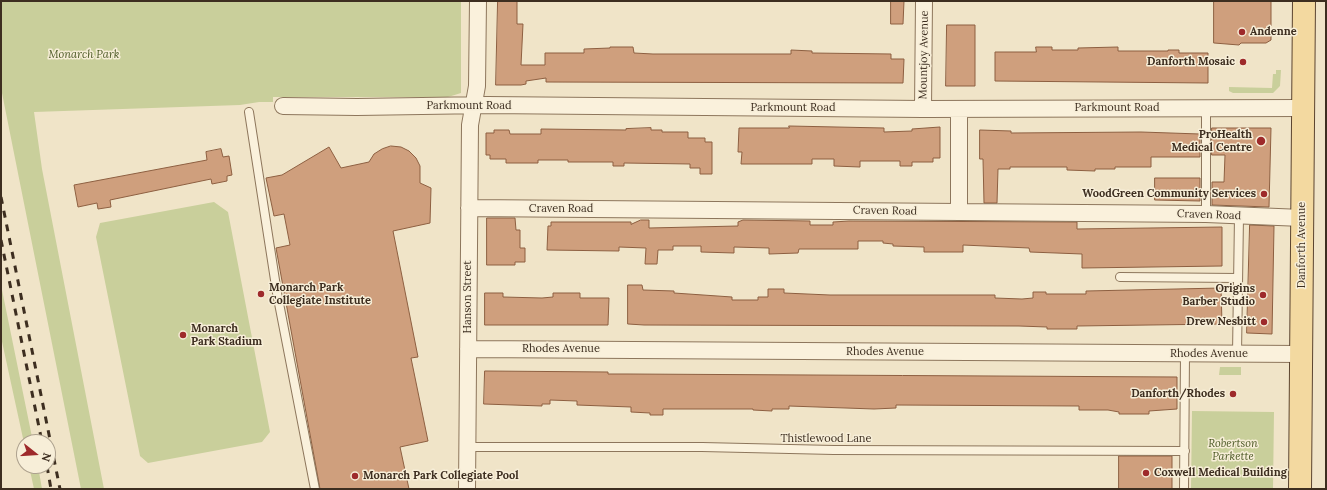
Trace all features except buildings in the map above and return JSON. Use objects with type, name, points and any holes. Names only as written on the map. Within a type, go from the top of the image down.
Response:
[{"type":"main road","name":"Danforth Avenue","points":[[1300,489],[1304,1]]},
{"type":"street","name":"Hanson Street","points":[[467,489],[470,124],[477,86],[478,1]]},
{"type":"street","name":"Mountjoy Avenue","points":[[923,109],[924,1]]},
{"type":"street","name":"Parkmount Road","points":[[283,106],[357,107],[473,105],[923,109],[1303,108]]},
{"type":"street","points":[[959,109],[959,212]]},
{"type":"street","name":"Craven Road","points":[[469,208],[1206,214],[1302,218]]},
{"type":"street","name":"Rhodes Avenue","points":[[468,349],[1301,354]]},
{"type":"lane","points":[[1206,108],[1206,214]]},
{"type":"lane","points":[[249,112],[277,293],[315,489]]},
{"type":"lane","points":[[1237,354],[1239,216]]},
{"type":"lane","points":[[1120,277],[1238,278]]},
{"type":"lane","points":[[1184,489],[1186,354]]},
{"type":"lane","name":"Thistlewood Lane","points":[[467,447],[702,447],[834,450],[1185,452]]},
{"type":"green space","name":"Monarch Park","points":[[1,1],[461,1],[461,93],[448,97],[273,97],[273,102],[259,102],[240,105],[34,112],[42,169],[104,489],[81,489],[1,88]]},
{"type":"green space","points":[[1276,70],[1281,70],[1280,86],[1273,93],[1233,93],[1229,91],[1229,87],[1272,88],[1273,74],[1276,74]]},
{"type":"green space","name":"Monarch Park Stadium","points":[[214,202],[228,212],[270,432],[262,442],[148,463],[140,456],[96,237],[100,223]]},
{"type":"green space","points":[[1,285],[31,434],[22,434],[1,337]]},
{"type":"green space","points":[[1220,367],[1241,367],[1241,375],[1219,375]]},
{"type":"green space","name":"Robertson Parkette","points":[[1192,411],[1274,412],[1273,489],[1191,489]]},
{"type":"green space","points":[[31,474],[39,474],[42,489],[34,489]]},
{"type":"railway","points":[[1,197],[60,489]]},
{"type":"railway","points":[[1,240],[40,434]]},
{"type":"railway","points":[[48,474],[51,489]]},
{"type":"place","name":"Andenne","points":[[1242,32]]},
{"type":"place","name":"Danforth Mosaic","points":[[1243,62]]},
{"type":"place","name":"ProHealth Medical Centre","points":[[1261,141]]},
{"type":"place","name":"WoodGreen Community Services","points":[[1264,194]]},
{"type":"place","name":"Monarch Park Collegiate Institute","points":[[261,294]]},
{"type":"place","name":"Origins Barber Studio","points":[[1263,295]]},
{"type":"place","name":"Drew Nesbitt","points":[[1264,322]]},
{"type":"place","name":"Monarch Park Stadium","points":[[183,335]]},
{"type":"place","name":"Danforth/Rhodes","points":[[1233,394]]},
{"type":"place","name":"Coxwell Medical Building","points":[[1146,473]]},
{"type":"place","name":"Monarch Park Collegiate Pool","points":[[355,476]]}]
